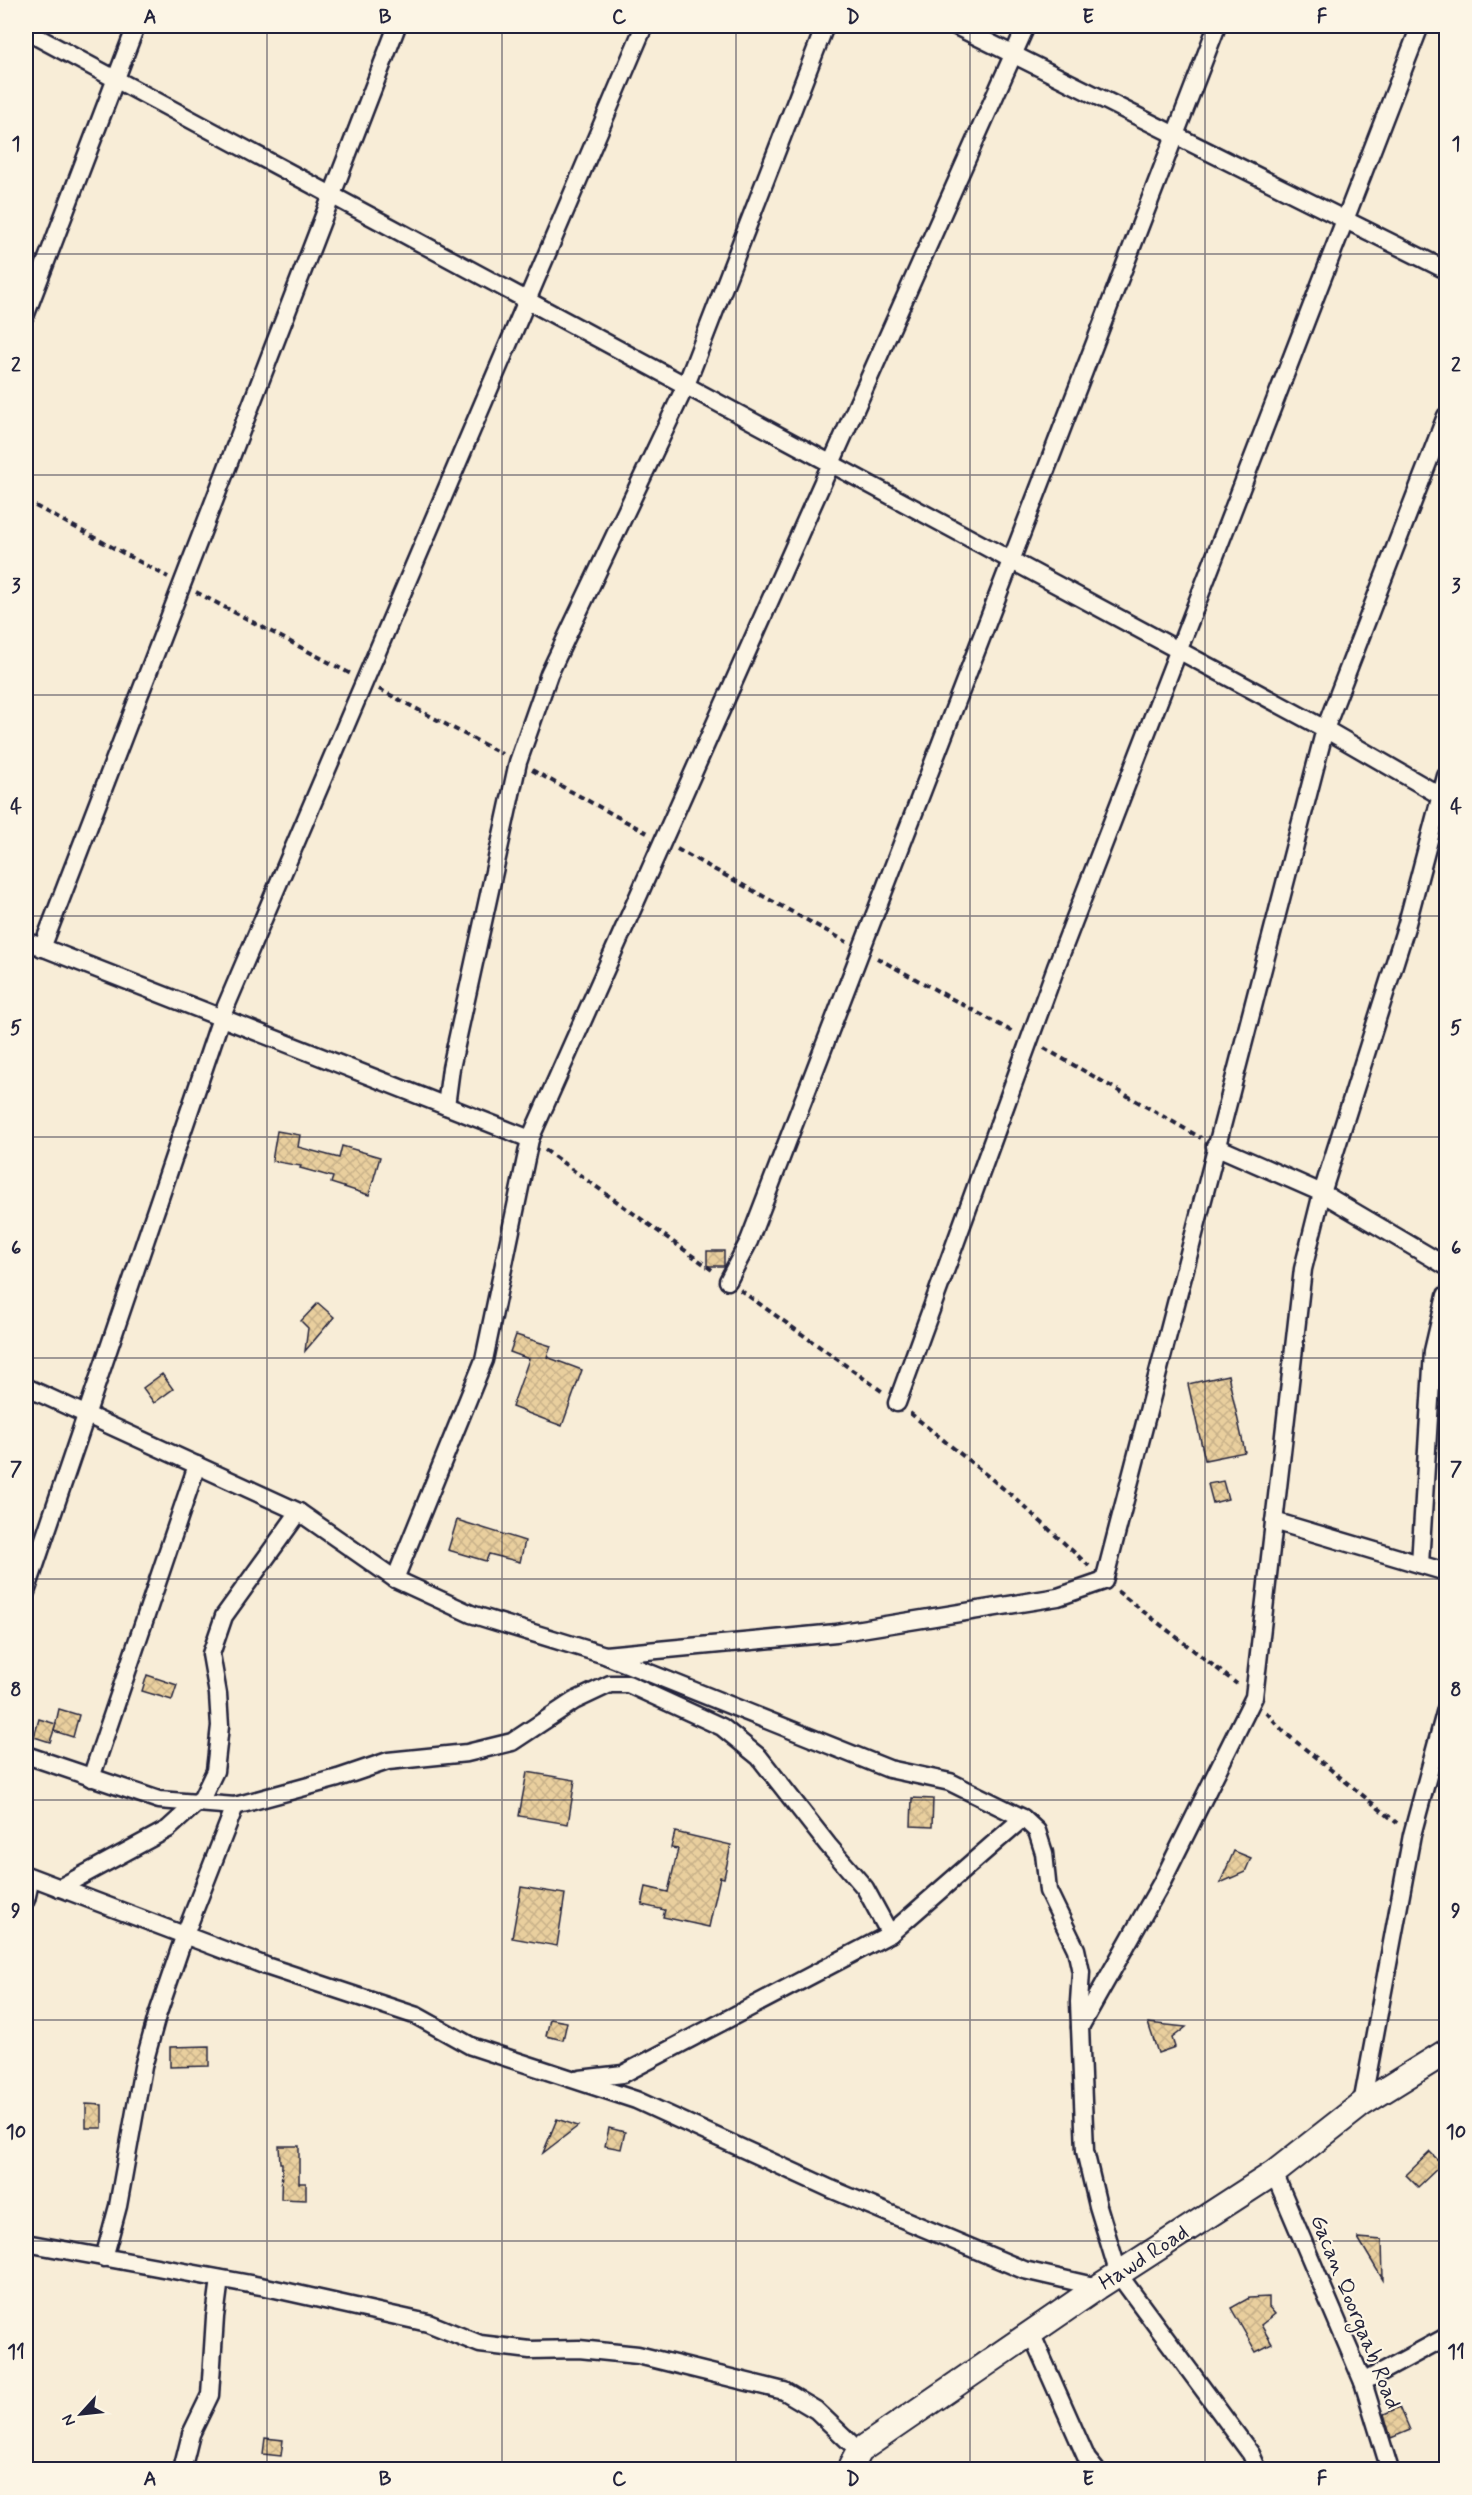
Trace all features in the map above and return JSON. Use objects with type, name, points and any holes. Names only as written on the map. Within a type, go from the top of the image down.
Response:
[{"type":"main road","name":"Hawd Road","points":[[854,2460],[1098,2287],[1274,2173],[1362,2104],[1446,2052]]},
{"type":"street","points":[[26,314],[136,26]]},
{"type":"street","points":[[42,948],[397,26]]},
{"type":"street","points":[[26,1592],[221,1018],[644,26]]},
{"type":"street","points":[[446,1106],[450,1068],[518,762],[549,674],[686,385],[825,26]]},
{"type":"street","points":[[956,26],[1446,270]]},
{"type":"street","points":[[395,1580],[484,1360],[530,1139],[1026,26]]},
{"type":"street","points":[[728,1281],[749,1241],[1217,26]]},
{"type":"street","points":[[897,1402],[1029,1040],[1420,26]]},
{"type":"street","points":[[26,31],[1325,729],[1444,798]]},
{"type":"street","points":[[605,1655],[836,1633],[1058,1598],[1104,1581],[1325,729],[1446,416]]},
{"type":"street","points":[[1080,2027],[1162,1882],[1254,1697],[1302,1269],[1322,1193],[1444,798],[1446,776]]},
{"type":"street","points":[[26,941],[530,1139]]},
{"type":"street","points":[[1215,1146],[1322,1193],[1446,1266]]},
{"type":"street","points":[[1420,1564],[1433,1351],[1446,1295]]},
{"type":"street","points":[[26,1387],[299,1512],[395,1580],[471,1614],[605,1655],[889,1769],[950,1782],[1023,1818],[1037,1831],[1044,1853],[1048,1891],[1076,1949],[1081,1972],[1080,2027],[1085,2151],[1098,2206],[1119,2275],[1251,2454],[1258,2469]]},
{"type":"street","points":[[91,1778],[197,1465]]},
{"type":"street","points":[[59,1888],[168,1829],[202,1798],[215,1771],[220,1726],[218,1694],[211,1654],[224,1616],[299,1512]]},
{"type":"street","points":[[1274,1521],[1446,1572]]},
{"type":"street","points":[[26,1755],[159,1800],[235,1806],[338,1778],[388,1761],[467,1753],[512,1742],[574,1701],[610,1684],[628,1684],[722,1727],[759,1757],[865,1888],[890,1934]]},
{"type":"street","points":[[1362,2104],[1412,1835],[1446,1709]]},
{"type":"street","points":[[104,2258],[127,2165],[143,2067],[157,2016],[184,1936],[235,1806]]},
{"type":"street","points":[[576,2080],[624,2074],[890,1934],[1023,1818]]},
{"type":"street","points":[[26,1900],[28,1877],[266,1966],[417,2016],[471,2046],[636,2100],[831,2189],[1023,2270],[1098,2287]]},
{"type":"street","name":"Gacan Qoorgaab Road","points":[[1274,2173],[1363,2382],[1390,2469]]},
{"type":"street","points":[[26,2243],[220,2278],[428,2323],[480,2344],[530,2350],[579,2349],[638,2355],[784,2391],[816,2410],[854,2460]]},
{"type":"street","points":[[182,2469],[192,2434],[210,2395],[214,2317],[220,2278]]},
{"type":"street","points":[[1032,2335],[1086,2459],[1096,2469]]},
{"type":"street","points":[[1363,2382],[1446,2337]]},
{"type":"path","points":[[26,501],[518,762],[1029,1040],[1215,1146]]},
{"type":"path","points":[[530,1139],[897,1402],[1015,1498],[1104,1581],[1254,1697],[1284,1732],[1412,1835]]},
{"type":"building","points":[[277,1131],[300,1135],[298,1147],[339,1158],[342,1146],[380,1157],[369,1195],[331,1183],[333,1177],[300,1168],[301,1166],[272,1161]]},
{"type":"building","points":[[707,1251],[724,1251],[724,1266],[707,1266]]},
{"type":"building","points":[[318,1303],[334,1317],[305,1351],[308,1328],[301,1321]]},
{"type":"building","points":[[516,1335],[551,1346],[547,1357],[582,1370],[562,1426],[512,1407],[529,1359],[510,1352]]},
{"type":"building","points":[[162,1374],[173,1389],[154,1403],[143,1388]]},
{"type":"building","points":[[1228,1375],[1245,1452],[1205,1460],[1188,1384]]},
{"type":"building","points":[[1223,1481],[1228,1499],[1213,1503],[1208,1484]]},
{"type":"building","points":[[457,1520],[525,1541],[520,1562],[489,1554],[486,1561],[448,1550]]},
{"type":"building","points":[[147,1675],[177,1685],[172,1700],[142,1691]]},
{"type":"building","points":[[59,1709],[79,1715],[73,1737],[54,1731]]},
{"type":"building","points":[[39,1719],[56,1724],[50,1742],[34,1737]]},
{"type":"building","points":[[527,1772],[575,1780],[568,1824],[519,1816]]},
{"type":"building","points":[[912,1798],[933,1799],[932,1827],[911,1826]]},
{"type":"building","points":[[675,1832],[731,1845],[724,1878],[720,1877],[709,1927],[663,1917],[665,1910],[642,1905],[646,1887],[668,1892],[678,1849],[671,1848]]},
{"type":"building","points":[[1234,1851],[1251,1858],[1245,1872],[1220,1883]]},
{"type":"building","points":[[521,1887],[565,1894],[557,1946],[512,1938]]},
{"type":"building","points":[[550,2019],[567,2022],[563,2040],[546,2036]]},
{"type":"building","points":[[1148,2023],[1186,2027],[1172,2038],[1175,2047],[1158,2053]]},
{"type":"building","points":[[209,2046],[209,2066],[170,2067],[170,2047]]},
{"type":"building","points":[[86,2104],[102,2105],[102,2128],[86,2128]]},
{"type":"building","points":[[557,2119],[578,2126],[543,2153]]},
{"type":"building","points":[[609,2128],[625,2132],[621,2149],[605,2146]]},
{"type":"building","points":[[279,2146],[299,2146],[299,2183],[306,2183],[306,2200],[281,2199],[282,2163],[280,2163]]},
{"type":"building","points":[[1430,2152],[1442,2164],[1418,2187],[1406,2175]]},
{"type":"building","points":[[1358,2238],[1382,2240],[1383,2280]]},
{"type":"building","points":[[1269,2297],[1269,2307],[1275,2314],[1261,2325],[1272,2344],[1256,2352],[1231,2308],[1249,2298]]},
{"type":"building","points":[[1400,2407],[1410,2430],[1391,2438],[1384,2414]]},
{"type":"building","points":[[265,2438],[283,2440],[281,2456],[263,2454]]}]
